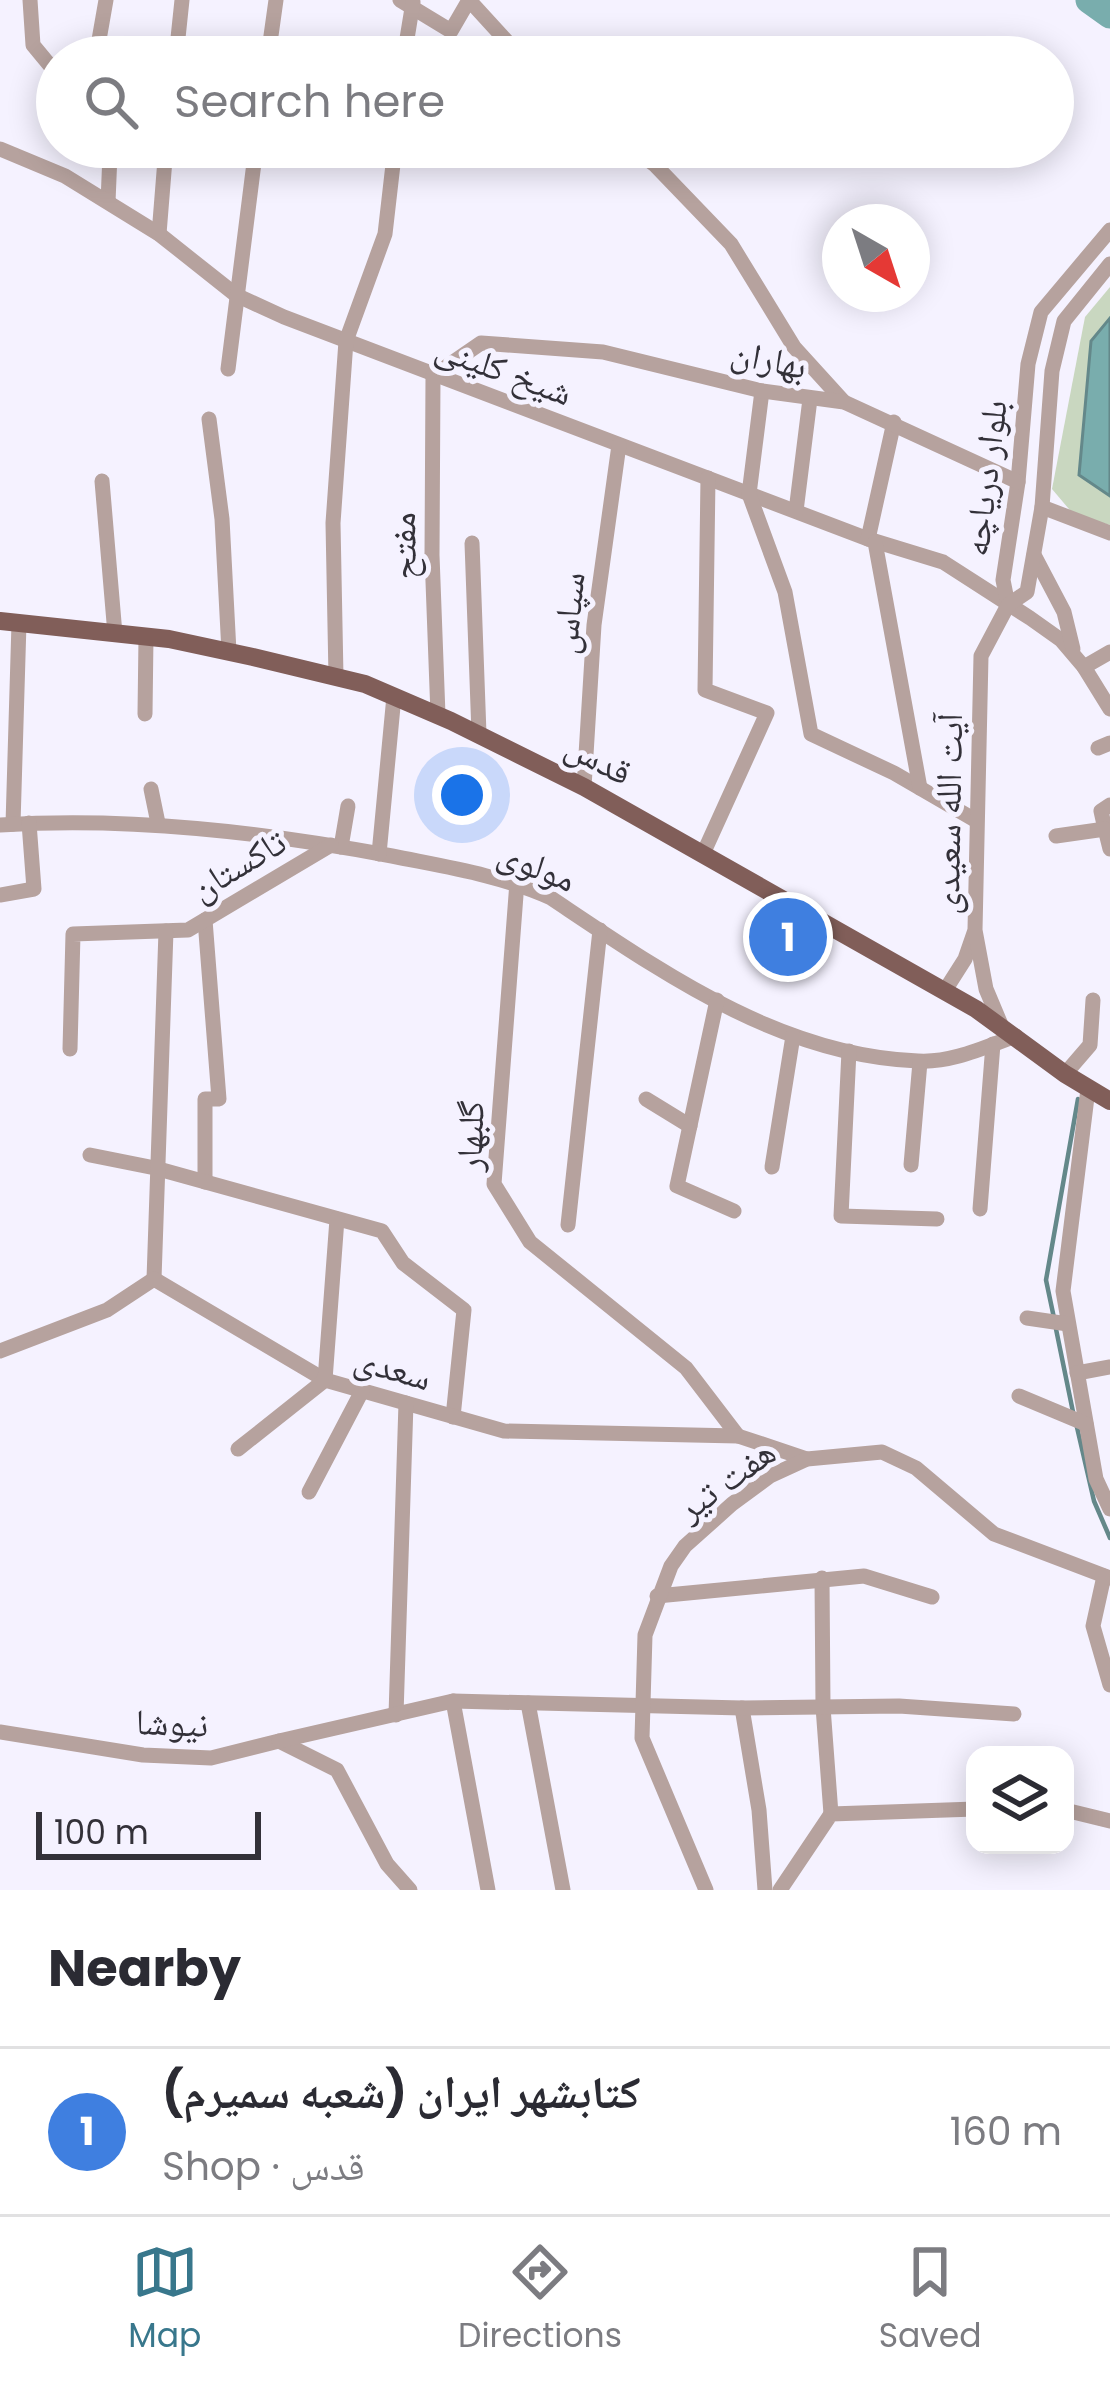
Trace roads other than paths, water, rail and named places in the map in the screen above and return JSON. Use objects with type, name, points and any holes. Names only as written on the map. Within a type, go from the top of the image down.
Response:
[{"type":"main road","name":"قدس","points":[[9,622],[146,637],[229,652],[394,696],[584,788],[703,854],[944,992],[1004,1036],[1110,1101]]},
{"type":"street","points":[[100,36],[106,0]]},
{"type":"street","points":[[178,36],[182,0]]},
{"type":"street","points":[[271,36],[276,0]]},
{"type":"street","points":[[406,36],[408,2],[451,31],[469,0],[502,36]]},
{"type":"street","points":[[26,1],[36,50]]},
{"type":"street","name":"شیخ کلینی","points":[[0,149],[36,164]]},
{"type":"street","name":"شیخ کلینی","points":[[46,168],[158,234],[236,295],[433,376],[872,540],[943,562],[1061,640],[1080,662]]},
{"type":"street","points":[[108,202],[109,168]]},
{"type":"street","points":[[158,234],[164,168]]},
{"type":"street","points":[[228,369],[253,168]]},
{"type":"street","points":[[336,677],[333,523],[346,341],[385,234],[393,168]]},
{"type":"street","name":"بهاران","points":[[658,168],[731,244],[794,347],[844,402]]},
{"type":"street","name":"بلوار دریاچه","points":[[1110,230],[1041,312],[1028,364],[1018,482],[1003,580],[1008,605],[1028,592],[1042,507],[1052,371],[1064,321],[1110,265]]},
{"type":"street","name":"بهاران","points":[[433,376],[481,344],[603,352],[761,391],[844,402]]},
{"type":"street","name":"مفتح","points":[[433,376],[432,555],[438,716]]},
{"type":"street","points":[[761,391],[748,494],[784,592],[811,734],[975,820]]},
{"type":"street","points":[[796,511],[810,399]]},
{"type":"street","points":[[844,402],[1018,482]]},
{"type":"street","points":[[209,419],[222,519],[229,652]]},
{"type":"street","points":[[894,422],[872,540],[920,788]]},
{"type":"street","name":"سپاس","points":[[584,788],[594,625],[620,445]]},
{"type":"street","points":[[703,854],[767,712],[705,690],[708,478]]},
{"type":"street","points":[[102,481],[115,634]]},
{"type":"street","points":[[1042,507],[1110,533]]},
{"type":"street","points":[[472,543],[478,734]]},
{"type":"street","points":[[1034,555],[1064,612],[1080,662],[1110,710]]},
{"type":"street","name":"آیت الله سعیدی","points":[[1004,1036],[986,989],[975,930],[975,820],[981,656],[1008,605]]},
{"type":"street","points":[[0,895],[34,890],[14,824],[9,622]]},
{"type":"street","points":[[145,714],[146,637]]},
{"type":"street","points":[[1080,662],[1110,652]]},
{"type":"street","points":[[379,854],[394,696]]},
{"type":"street","points":[[151,789],[158,823]]},
{"type":"street","points":[[1110,805],[1101,811],[1110,850]]},
{"type":"street","points":[[336,846],[348,806]]},
{"type":"street","name":"مولوی","points":[[14,824],[158,823],[336,846],[517,883],[551,898],[761,1026],[849,1051],[920,1062],[959,1057],[1004,1036]]},
{"type":"street","points":[[1056,836],[1106,829]]},
{"type":"street","name":"تاکستان","points":[[70,1049],[73,934],[188,930],[336,846]]},
{"type":"street","name":"گلبهار","points":[[517,883],[494,1184],[530,1242],[686,1368],[738,1436]]},
{"type":"street","points":[[206,920],[219,1100],[205,1099],[206,1182]]},
{"type":"street","points":[[944,992],[965,959],[975,930]]},
{"type":"street","points":[[0,1351],[107,1310],[154,1279],[166,931]]},
{"type":"street","points":[[568,1225],[600,931]]},
{"type":"street","points":[[716,1000],[677,1186],[734,1210]]},
{"type":"street","points":[[1065,1074],[1090,1045],[1093,1000]]},
{"type":"street","points":[[772,1167],[793,1036]]},
{"type":"street","points":[[980,1209],[1004,1036]]},
{"type":"street","points":[[849,1051],[841,1216],[937,1219]]},
{"type":"street","points":[[911,1166],[920,1062]]},
{"type":"street","points":[[1088,1089],[1059,1323],[1077,1373],[1079,1421],[1096,1479],[1108,1499]]},
{"type":"street","points":[[646,1099],[689,1126]]},
{"type":"street","points":[[90,1155],[155,1168],[382,1231],[404,1263],[464,1310],[453,1417]]},
{"type":"street","points":[[238,1450],[325,1380],[337,1219]]},
{"type":"street","name":"سعدی","points":[[154,1279],[325,1380],[453,1417],[504,1431],[738,1436],[807,1459]]},
{"type":"street","points":[[1027,1318],[1059,1323]]},
{"type":"street","points":[[1077,1373],[1110,1367]]},
{"type":"street","points":[[309,1492],[362,1390]]},
{"type":"street","points":[[1019,1396],[1079,1421]]},
{"type":"street","points":[[396,1714],[406,1403]]},
{"type":"street","name":"هفت تیر","points":[[706,1890],[642,1738],[645,1635],[657,1596],[685,1546],[770,1476],[807,1459],[882,1452],[916,1468],[994,1534],[1107,1577]]},
{"type":"street","points":[[657,1596],[864,1576],[932,1597]]},
{"type":"street","points":[[1107,1577],[1094,1626],[1110,1685]]},
{"type":"street","points":[[780,1890],[831,1814],[823,1707],[822,1578]]},
{"type":"street","points":[[454,1701],[488,1890]]},
{"type":"street","name":"نیوشا","points":[[0,1732],[143,1754],[211,1758],[454,1701],[742,1708],[899,1706],[1014,1714]]},
{"type":"street","points":[[528,1703],[563,1890]]},
{"type":"street","points":[[742,1708],[759,1810],[765,1890]]},
{"type":"street","points":[[279,1741],[338,1770],[387,1864],[410,1890]]},
{"type":"street","points":[[831,1814],[966,1809]]},
{"type":"street","points":[[1074,1812],[1110,1821]]},
{"type":"waterway","points":[[1089,0],[1110,15]]},
{"type":"waterway","points":[[1054,1318],[1046,1280],[1078,1099]]},
{"type":"waterway","points":[[1056,1329],[1073,1412]]},
{"type":"waterway","points":[[1076,1423],[1094,1501],[1110,1538]]},
{"type":"place","name":"کتابشهر ایران (شعبه سمیرم)","points":[[788,937]]}]
